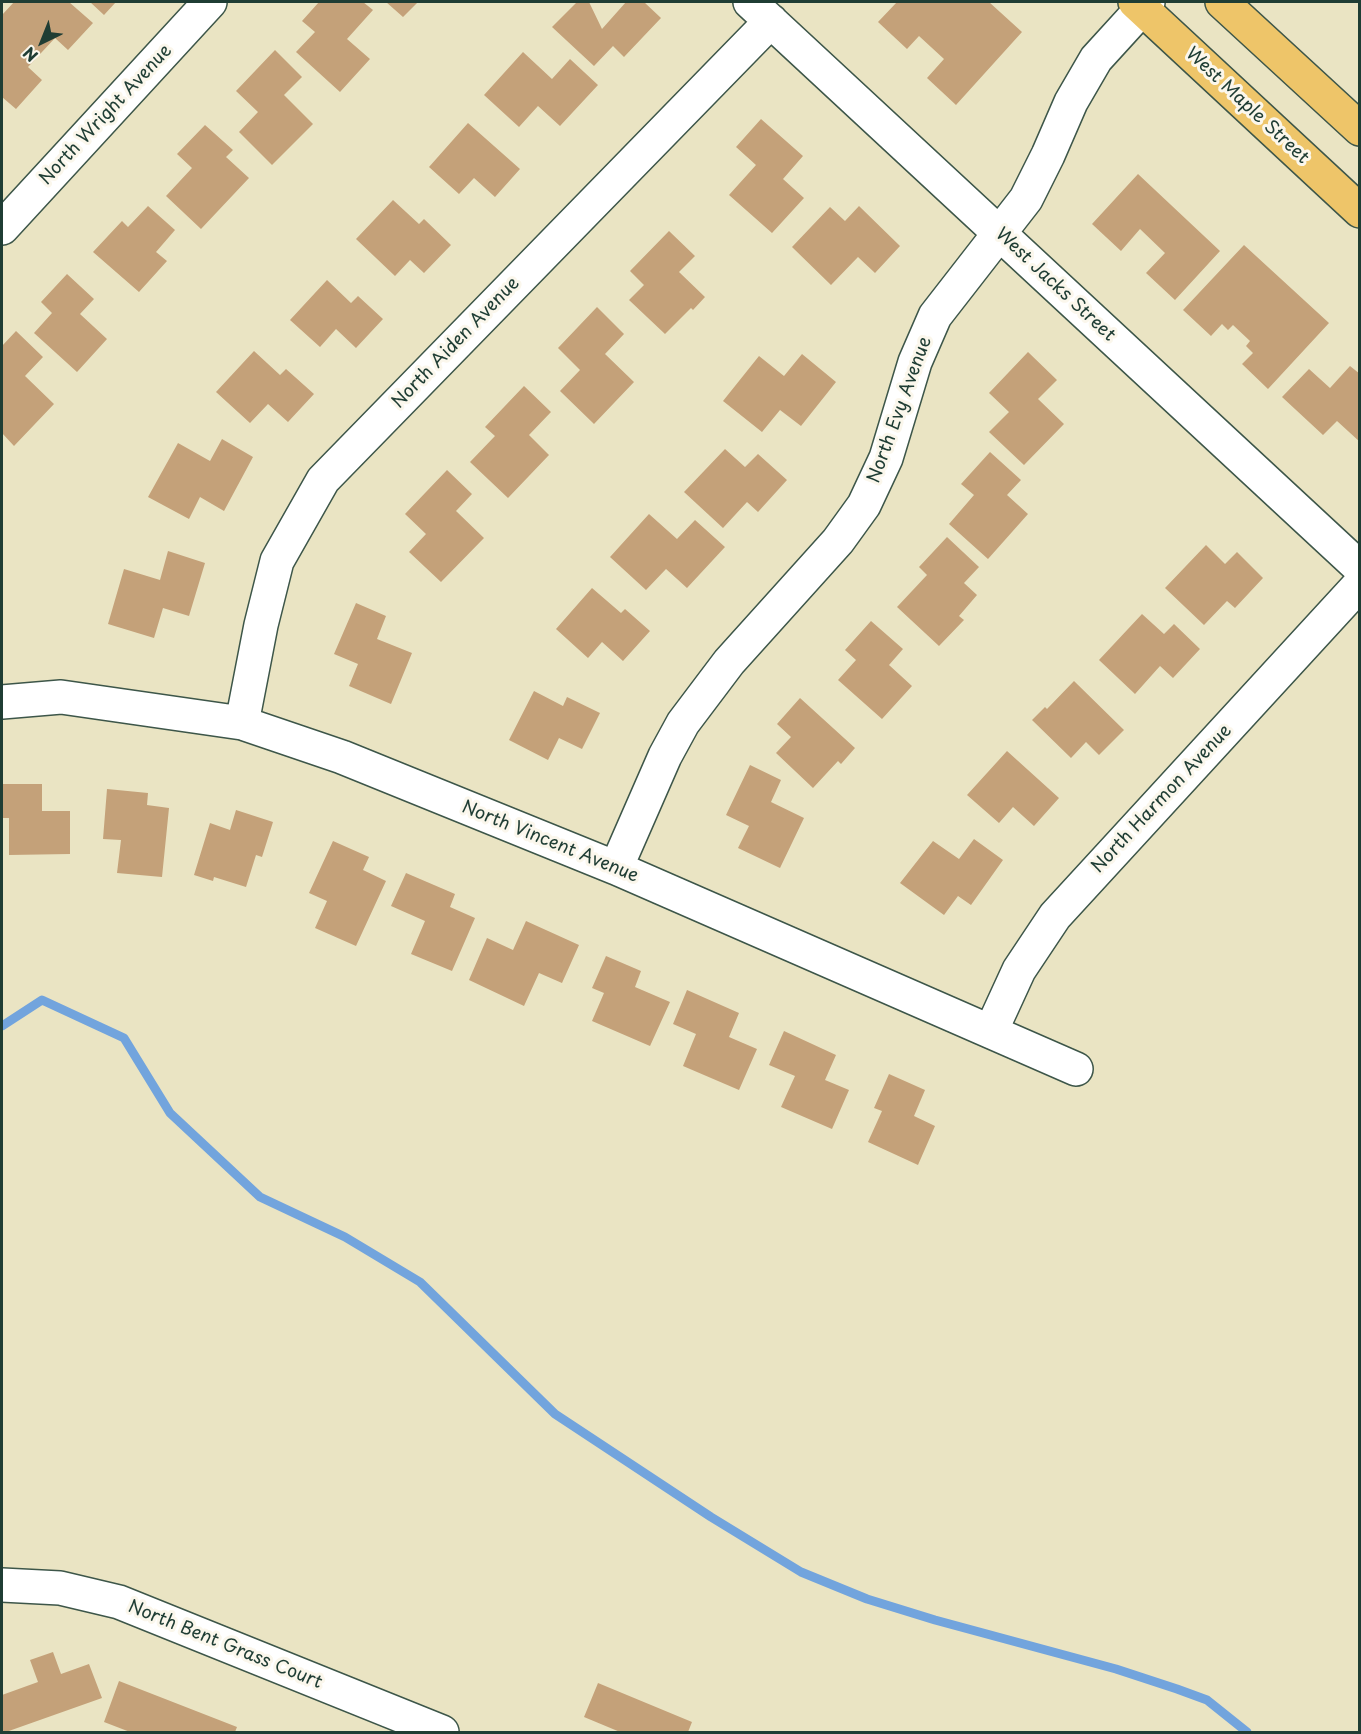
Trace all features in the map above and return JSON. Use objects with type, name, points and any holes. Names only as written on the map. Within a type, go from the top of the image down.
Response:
[{"type":"main road","points":[[1222,2],[1359,129]]},
{"type":"main road","name":"West Maple Street","points":[[1142,4],[1359,211]]},
{"type":"street","name":"North Wright Avenue","points":[[2,228],[210,2]]},
{"type":"street","name":"North Evy Avenue","points":[[616,868],[665,756],[683,723],[729,662],[838,541],[864,506],[886,458],[915,362],[935,316],[1026,199],[1071,102],[1096,59],[1142,4]]},
{"type":"street","name":"West Jacks Street","points":[[760,11],[1359,568]]},
{"type":"street","name":"North Aiden Avenue","points":[[242,723],[261,625],[277,561],[323,480],[760,11]]},
{"type":"street","name":"North Harmon Avenue","points":[[991,1031],[1018,970],[1054,916],[1359,584]]},
{"type":"street","name":"North Vincent Avenue","points":[[2,702],[61,698],[242,723],[342,757],[616,868],[1076,1069]]},
{"type":"street","name":"North Bent Grass Court","points":[[2,1585],[60,1588],[119,1602],[442,1732]]},
{"type":"building","points":[[14,2],[69,2],[93,23],[68,50],[55,38],[28,67],[42,80],[16,109],[2,97],[2,15]]},
{"type":"building","points":[[90,2],[116,2],[104,15]]},
{"type":"building","points":[[319,2],[363,2],[373,10],[347,39],[370,59],[340,92],[296,52],[315,32],[302,21]]},
{"type":"building","points":[[386,2],[418,2],[403,17]]},
{"type":"building","points":[[577,2],[589,2],[602,29],[626,2],[644,2],[661,18],[624,57],[613,46],[594,66],[552,27]]},
{"type":"building","points":[[897,2],[989,2],[1022,32],[956,105],[927,78],[944,59],[919,36],[907,49],[878,22]]},
{"type":"building","points":[[275,50],[302,77],[284,95],[313,124],[272,165],[239,132],[258,112],[236,91]]},
{"type":"building","points":[[523,52],[552,79],[570,59],[598,85],[560,126],[538,106],[519,127],[484,95]]},
{"type":"building","points":[[761,119],[803,156],[783,179],[804,198],[772,233],[729,195],[756,165],[736,147]]},
{"type":"building","points":[[468,123],[520,169],[495,197],[474,178],[459,194],[429,167]]},
{"type":"building","points":[[205,125],[233,150],[226,157],[249,178],[201,229],[166,196],[192,168],[177,154]]},
{"type":"building","points":[[1138,174],[1220,251],[1175,300],[1146,273],[1165,253],[1140,229],[1121,251],[1092,224]]},
{"type":"building","points":[[393,200],[419,224],[424,219],[451,245],[424,273],[410,260],[395,276],[356,239]]},
{"type":"building","points":[[148,206],[175,230],[156,252],[167,261],[139,292],[93,252],[122,221],[128,227]]},
{"type":"building","points":[[859,206],[900,246],[875,273],[858,257],[831,285],[792,247],[830,207],[845,221]]},
{"type":"building","points":[[669,231],[695,256],[679,272],[705,297],[665,334],[629,300],[644,285],[630,271]]},
{"type":"building","points":[[1244,245],[1329,323],[1268,389],[1242,364],[1253,353],[1246,346],[1250,341],[1233,325],[1228,330],[1222,324],[1211,336],[1183,310]]},
{"type":"building","points":[[67,274],[94,299],[80,314],[107,339],[77,372],[34,333],[52,313],[41,302]]},
{"type":"building","points":[[327,280],[351,303],[358,296],[383,319],[356,348],[336,329],[320,347],[290,320]]},
{"type":"building","points":[[597,307],[624,334],[605,354],[634,382],[594,424],[560,391],[580,370],[558,348]]},
{"type":"building","points":[[16,331],[43,357],[25,376],[54,404],[14,446],[2,433],[2,346]]},
{"type":"building","points":[[254,351],[280,375],[286,369],[314,394],[288,422],[268,404],[250,423],[216,392]]},
{"type":"building","points":[[1028,352],[1057,380],[1038,399],[1064,424],[1024,465],[989,432],[1009,412],[989,393]]},
{"type":"building","points":[[802,354],[836,382],[801,426],[780,410],[762,432],[723,401],[759,356],[784,376]]},
{"type":"building","points":[[1350,366],[1360,374],[1360,442],[1337,421],[1323,435],[1282,397],[1309,369],[1330,388]]},
{"type":"building","points":[[524,386],[551,412],[529,435],[549,455],[508,498],[470,462],[495,436],[485,427]]},
{"type":"building","points":[[222,439],[253,457],[224,511],[200,497],[189,519],[148,497],[178,443],[210,461]]},
{"type":"building","points":[[725,449],[745,467],[758,454],[787,480],[758,512],[747,502],[723,528],[684,492]]},
{"type":"building","points":[[990,452],[1021,480],[1007,495],[1028,514],[988,559],[949,524],[974,495],[961,484]]},
{"type":"building","points":[[447,470],[472,494],[456,511],[484,538],[441,582],[409,552],[426,534],[405,514]]},
{"type":"building","points":[[649,514],[677,539],[695,520],[725,547],[687,588],[666,569],[646,590],[610,557]]},
{"type":"building","points":[[947,537],[979,567],[964,583],[977,595],[959,616],[964,620],[939,646],[897,607],[927,575],[919,567]]},
{"type":"building","points":[[1206,545],[1225,564],[1237,552],[1263,578],[1235,608],[1227,601],[1204,625],[1165,588]]},
{"type":"building","points":[[168,551],[205,563],[189,616],[163,608],[154,638],[108,624],[124,569],[160,580]]},
{"type":"building","points":[[592,588],[621,613],[625,609],[650,631],[623,661],[602,642],[588,658],[556,629]]},
{"type":"building","points":[[356,603],[386,616],[377,639],[412,653],[391,704],[349,686],[358,664],[334,654]]},
{"type":"building","points":[[1142,614],[1164,634],[1174,624],[1200,649],[1173,678],[1160,666],[1135,694],[1099,660]]},
{"type":"building","points":[[871,621],[903,649],[889,665],[912,686],[882,719],[838,680],[856,660],[845,650]]},
{"type":"building","points":[[1074,681],[1124,730],[1099,755],[1086,742],[1071,758],[1032,720],[1045,707],[1047,709]]},
{"type":"building","points":[[534,691],[563,706],[567,697],[600,713],[582,749],[559,738],[548,760],[509,740]]},
{"type":"building","points":[[800,698],[855,748],[841,764],[838,761],[813,788],[776,753],[791,737],[777,724]]},
{"type":"building","points":[[1007,751],[1059,798],[1034,826],[1013,807],[999,823],[967,795]]},
{"type":"building","points":[[750,765],[781,780],[771,802],[804,818],[780,868],[738,848],[749,826],[726,815]]},
{"type":"building","points":[[2,784],[42,784],[42,811],[70,811],[70,854],[9,855],[9,818],[2,818]]},
{"type":"building","points":[[107,789],[148,793],[147,805],[169,808],[162,877],[117,873],[121,840],[103,839]]},
{"type":"building","points":[[236,810],[273,822],[262,857],[256,855],[246,887],[214,877],[213,881],[194,875],[210,823],[230,830]]},
{"type":"building","points":[[974,839],[1003,860],[971,905],[958,896],[944,915],[900,883],[933,841],[959,859]]},
{"type":"building","points":[[333,841],[369,857],[363,870],[386,881],[356,946],[315,928],[327,901],[309,893]]},
{"type":"building","points":[[406,873],[455,894],[450,907],[475,918],[452,971],[411,954],[425,921],[391,906]]},
{"type":"building","points":[[526,921],[579,945],[562,983],[539,973],[524,1006],[469,980],[487,938],[513,950]]},
{"type":"building","points":[[606,956],[641,971],[635,987],[670,1002],[650,1046],[592,1021],[604,993],[592,988]]},
{"type":"building","points":[[687,990],[739,1013],[729,1037],[757,1049],[739,1090],[683,1066],[696,1034],[673,1024]]},
{"type":"building","points":[[784,1031],[836,1055],[825,1080],[849,1090],[832,1129],[781,1107],[795,1076],[769,1065]]},
{"type":"building","points":[[889,1074],[925,1090],[914,1116],[935,1126],[918,1165],[868,1142],[882,1111],[874,1108]]},
{"type":"building","points":[[53,1652],[61,1674],[89,1664],[102,1698],[2,1732],[2,1695],[38,1682],[30,1660]]},
{"type":"building","points":[[119,1681],[237,1727],[235,1732],[130,1732],[104,1722]]},
{"type":"building","points":[[598,1683],[692,1722],[688,1732],[620,1732],[584,1717]]},
{"type":"waterway","points":[[2,1026],[42,1000],[124,1038],[170,1113],[260,1197],[345,1237],[420,1282],[555,1414],[711,1517],[801,1572],[867,1599],[935,1620],[1116,1669],[1177,1689],[1207,1700],[1247,1732]]}]
